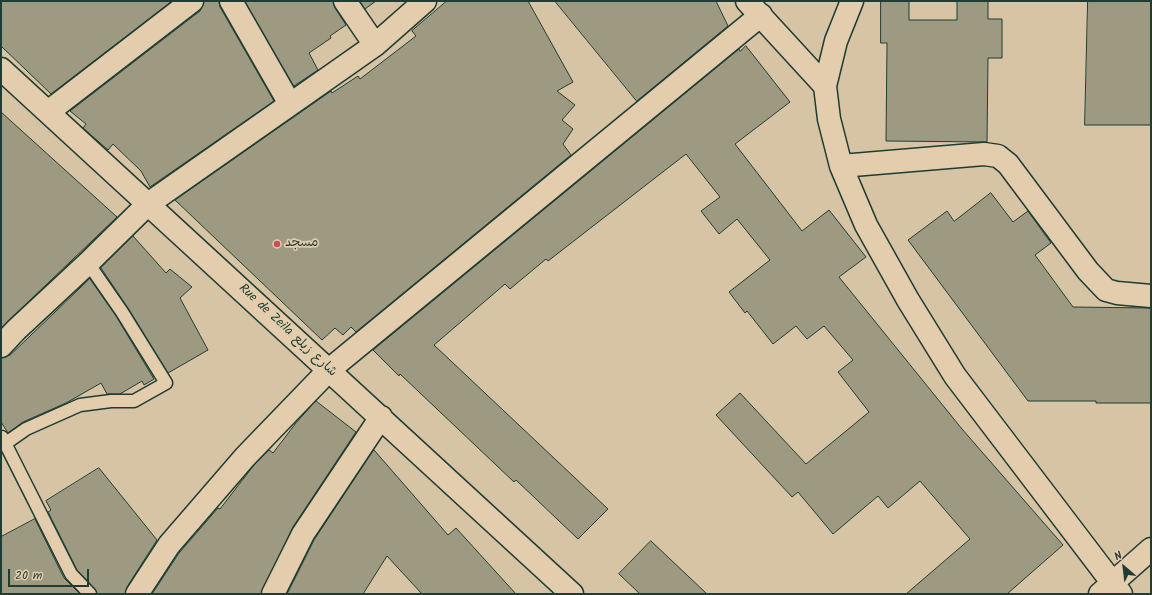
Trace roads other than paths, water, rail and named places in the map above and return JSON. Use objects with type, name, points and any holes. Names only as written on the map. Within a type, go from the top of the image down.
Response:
[{"type":"street","points":[[48,112],[192,1]]},
{"type":"street","points":[[231,1],[290,104]]},
{"type":"street","points":[[345,1],[376,45]]},
{"type":"street","points":[[1,346],[148,204],[376,45],[425,1]]},
{"type":"street","points":[[852,1],[836,41],[825,86],[829,119],[841,166],[866,225],[908,300],[955,376],[1111,590],[1151,549]]},
{"type":"street","points":[[137,594],[169,545],[245,457],[329,370],[754,8],[825,86]]},
{"type":"street","name":"Rue de Zeila شارع زيلع","points":[[3,75],[48,112],[381,417],[567,592]]},
{"type":"street","points":[[841,166],[984,154],[998,156],[1008,164],[1088,270],[1106,290],[1117,294],[1151,296]]},
{"type":"street","points":[[272,594],[303,534],[381,417]]},
{"type":"lane","points":[[88,263],[122,312],[166,383],[134,401],[111,401],[80,405],[3,439],[71,574],[90,594]]},
{"type":"place","name":"مسجد","points":[[277,244]]}]
